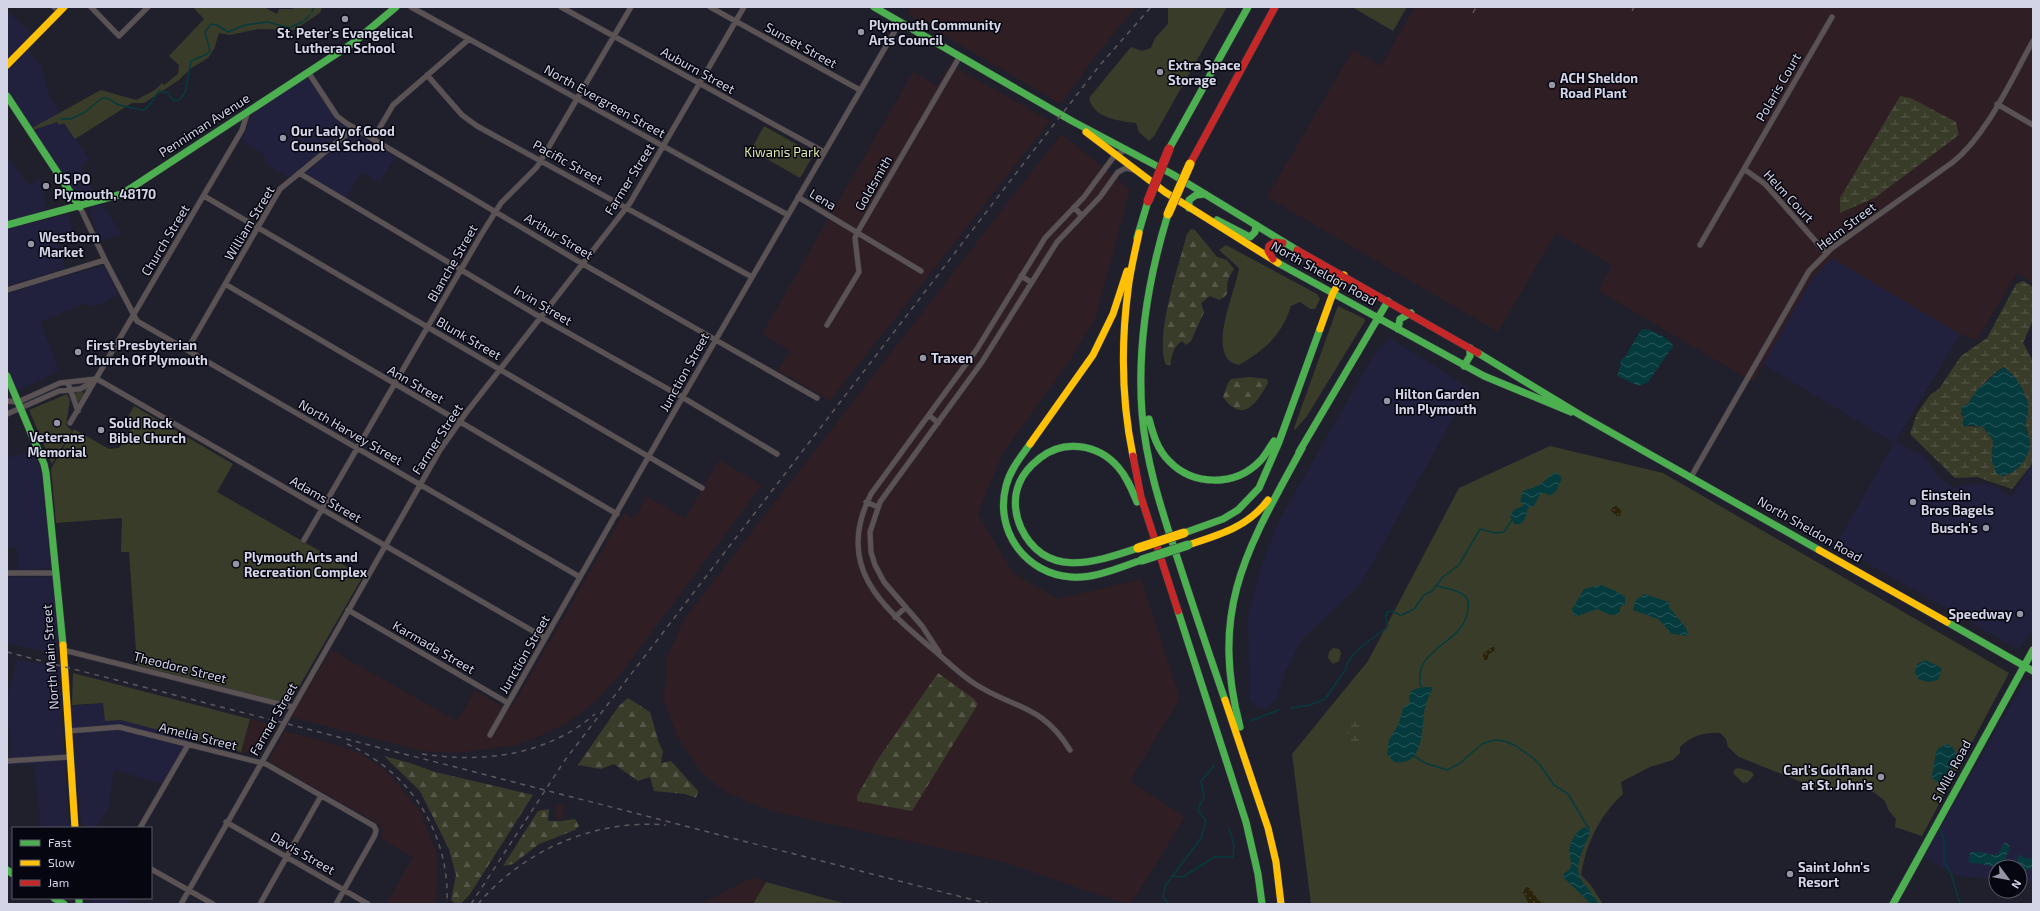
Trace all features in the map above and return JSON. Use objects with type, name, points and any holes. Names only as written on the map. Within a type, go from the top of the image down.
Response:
[{"type":"main road","name":"Penniman Avenue","points":[[7,225],[122,194],[356,41],[396,7]]},
{"type":"main road","name":"North Sheldon Road","points":[[874,7],[1072,121],[1172,174],[1287,244],[1344,275],[1470,348],[1582,416],[2033,672]]},
{"type":"main road","points":[[1248,7],[1169,149],[1148,201],[1113,314],[1101,340],[1084,369],[1012,469],[1004,487],[1002,503],[1005,525],[1014,545],[1024,557],[1046,572],[1061,576],[1082,576],[1103,572],[1230,531],[1254,516],[1267,502],[1302,448]]},
{"type":"main road","points":[[1275,7],[1190,164],[1168,214],[1159,241],[1148,286],[1142,330],[1141,368],[1146,443],[1158,496],[1196,617],[1268,828],[1276,862],[1281,904]]},
{"type":"main road","points":[[7,66],[59,8]]},
{"type":"main road","points":[[7,96],[64,185],[80,206]]},
{"type":"main road","name":"North Sheldon Road","points":[[1072,121],[1135,170],[1189,208],[1277,262],[1464,366],[1552,406],[1582,416]]},
{"type":"main road","points":[[1189,208],[1189,200],[1192,197],[1205,194]]},
{"type":"main road","points":[[1201,216],[1211,217],[1250,237],[1255,232],[1256,225]]},
{"type":"main road","points":[[1139,233],[1128,290],[1124,339],[1127,427],[1141,497],[1243,812],[1253,849],[1262,904]]},
{"type":"main road","points":[[1277,262],[1268,251],[1269,246],[1275,242],[1287,244]]},
{"type":"main road","points":[[1165,571],[1148,536],[1129,483],[1118,466],[1107,456],[1095,450],[1082,447],[1064,447],[1051,450],[1040,456],[1026,469],[1016,492],[1015,512],[1024,535],[1031,546],[1041,554],[1058,562],[1076,564],[1091,562],[1138,548],[1184,533],[1223,519],[1238,510],[1252,498],[1263,482],[1333,293],[1344,275]]},
{"type":"main road","points":[[1251,775],[1230,680],[1227,642],[1231,602],[1237,578],[1248,548],[1302,448],[1388,301]]},
{"type":"main road","points":[[1398,329],[1400,319],[1411,314]]},
{"type":"main road","points":[[1464,366],[1470,354],[1470,348]]},
{"type":"main road","points":[[1141,368],[1150,426],[1157,447],[1176,469],[1188,476],[1202,480],[1229,479],[1244,474],[1254,468],[1263,459],[1271,446],[1295,397]]},
{"type":"main road","name":"North Main Street","points":[[7,376],[44,464],[56,573],[70,757],[77,827]]},
{"type":"main road","name":"5 Mile Road","points":[[1893,904],[2033,650]]},
{"type":"street","points":[[91,7],[119,36],[148,7]]},
{"type":"street","name":"North Evergreen Street","points":[[411,7],[788,215]]},
{"type":"street","name":"Auburn Street","points":[[561,7],[824,152]]},
{"type":"street","name":"Blanche Street","points":[[304,540],[496,211],[541,160],[630,7]]},
{"type":"street","name":"Sunset Street","points":[[710,7],[860,90]]},
{"type":"street","name":"Farmer Street","points":[[181,904],[226,822],[440,450],[459,422],[540,317],[627,208],[744,7]]},
{"type":"street","name":"Polaris Court","points":[[1744,169],[1832,17]]},
{"type":"street","name":"Junction Street","points":[[490,735],[650,458],[682,397],[900,22]]},
{"type":"street","points":[[373,139],[393,105],[469,39]]},
{"type":"street","name":"Helm Street","points":[[1691,477],[1804,279],[1826,253],[1961,156],[1979,135],[2033,41]]},
{"type":"street","name":"Goldsmith","points":[[827,325],[859,272],[855,238],[857,233],[960,56]]},
{"type":"street","name":"Arthur Street","points":[[308,72],[337,116],[354,128],[583,264],[817,398]]},
{"type":"street","name":"Pacific Street","points":[[427,75],[469,120],[752,277]]},
{"type":"street","points":[[1997,104],[2033,125]]},
{"type":"street","name":"Church Street","points":[[70,423],[242,130],[248,111]]},
{"type":"street","name":"William Street","points":[[187,350],[280,190],[354,128]]},
{"type":"street","points":[[1070,750],[1062,737],[1049,722],[975,684],[957,671],[895,617],[872,588],[860,561],[857,537],[861,514],[866,502],[876,486],[977,350],[1045,238],[1092,187],[1115,155],[1126,150]]},
{"type":"street","points":[[941,656],[922,626],[884,582],[873,558],[870,532],[878,507],[887,491],[986,356],[1057,242],[1100,197],[1118,172],[1126,168],[1135,170]]},
{"type":"street","name":"Helm Court","points":[[1700,245],[1744,169],[1765,184],[1826,253]]},
{"type":"street","name":"Irvin Street","points":[[299,173],[540,317],[682,397],[777,454]]},
{"type":"street","name":"Blunk Street","points":[[204,196],[702,488]]},
{"type":"street","name":"Lena","points":[[798,197],[921,271]]},
{"type":"street","name":"North Harvey Street","points":[[80,206],[105,260],[137,321],[580,578]]},
{"type":"street","points":[[1074,207],[1082,216]]},
{"type":"street","points":[[7,290],[105,260]]},
{"type":"street","points":[[1021,276],[1031,282]]},
{"type":"street","name":"Ann Street","points":[[225,284],[617,514]]},
{"type":"street","points":[[977,350],[986,356]]},
{"type":"street","name":"Church Street","points":[[7,414],[19,405],[52,386],[96,379]]},
{"type":"street","name":"Church Street","points":[[19,405],[59,391],[84,388],[96,379]]},
{"type":"street","name":"Adams Street","points":[[96,379],[546,638]]},
{"type":"street","points":[[68,383],[78,411]]},
{"type":"street","points":[[7,401],[19,405]]},
{"type":"street","points":[[929,415],[938,423]]},
{"type":"street","points":[[866,502],[878,507]]},
{"type":"street","points":[[7,573],[56,573]]},
{"type":"street","points":[[895,617],[905,608]]},
{"type":"street","name":"Karmada Street","points":[[348,610],[508,703]]},
{"type":"street","name":"Theodore Street","points":[[63,650],[292,707]]},
{"type":"street","name":"Amelia Street","points":[[68,731],[119,727],[260,763],[374,826],[376,830],[375,835],[344,890]]},
{"type":"street","points":[[141,827],[188,745]]},
{"type":"street","points":[[7,761],[70,757]]},
{"type":"street","points":[[260,904],[321,796]]},
{"type":"street","name":"Davis Street","points":[[226,822],[368,904]]},
{"type":"street","points":[[152,870],[213,904]]},
{"type":"street","points":[[336,904],[344,890]]},
{"type":"shaded area","points":[[911,7],[1136,7],[1094,58],[1061,104],[907,14]]},
{"type":"shaded area","points":[[1415,7],[2033,7],[2033,283],[2017,273],[1977,340],[1960,334],[1832,258],[1812,278],[1753,382],[1599,291],[1612,265],[1556,233],[1498,332],[1267,197],[1353,50],[1381,66]]},
{"type":"shaded area","points":[[7,11],[33,35],[7,61]]},
{"type":"shaded area","points":[[28,50],[41,66],[50,97],[60,114],[32,128],[7,91],[7,72]]},
{"type":"shaded area","points":[[949,64],[1050,121],[830,401],[778,370],[790,351],[762,334],[913,72],[937,86]]},
{"type":"shaded area","points":[[307,77],[338,122],[395,157],[380,182],[361,172],[346,198],[308,176],[302,168],[289,178],[265,163],[266,160],[262,153],[242,141],[249,122],[256,109]]},
{"type":"shaded area","points":[[57,122],[64,123],[90,160],[81,166],[96,199],[80,202],[33,130]]},
{"type":"shaded area","points":[[1061,134],[1130,189],[1096,317],[1070,360],[1002,454],[978,514],[1013,573],[1058,599],[1141,579],[1180,698],[1130,781],[1185,817],[1131,904],[1126,904],[1000,861],[770,811],[725,792],[699,770],[677,736],[664,701],[666,659],[685,618]]},
{"type":"shaded area","points":[[7,156],[29,186],[39,179],[47,211],[7,221]]},
{"type":"shaded area","points":[[101,204],[122,234],[99,241],[90,210],[92,207]]},
{"type":"shaded area","points":[[69,214],[74,238],[59,242],[65,268],[7,286],[7,229]]},
{"type":"shaded area","points":[[1832,258],[1960,334],[1895,442],[1925,457],[1940,479],[1955,488],[1977,483],[1991,485],[2012,497],[2033,462],[2033,627],[2019,650],[1836,545],[1894,443],[1763,364],[1812,278]]},
{"type":"shaded area","points":[[104,266],[118,295],[94,307],[85,303],[40,322],[59,371],[17,390],[7,366],[7,295],[35,284]]},
{"type":"shaded area","points":[[1389,338],[1470,388],[1360,585],[1303,638],[1286,670],[1276,699],[1265,708],[1257,707],[1250,700],[1248,615],[1263,562],[1279,521],[1372,358]]},
{"type":"shaded area","points":[[33,451],[41,471],[51,568],[18,571],[17,548],[7,548],[7,458]]},
{"type":"shaded area","points":[[719,460],[762,485],[621,673],[597,700],[566,724],[518,745],[456,753],[422,751],[291,717],[331,650],[457,721],[475,691],[510,710],[624,513],[634,519],[647,496],[685,519]]},
{"type":"shaded area","points":[[7,577],[52,577],[59,655],[7,643]]},
{"type":"shaded area","points":[[17,660],[59,667],[69,827],[41,827],[34,764],[12,765],[10,728],[7,728],[7,698]]},
{"type":"shaded area","points":[[2028,680],[2033,680],[2033,882],[2028,882],[2028,859],[1988,859],[1988,878],[1958,876],[1924,857],[2023,683]]},
{"type":"shaded area","points":[[103,703],[105,721],[121,720],[190,738],[163,784],[114,770],[109,806],[97,827],[87,827],[81,824],[70,706]]},
{"type":"shaded area","points":[[250,719],[274,725],[259,755],[241,752]]},
{"type":"shaded area","points":[[285,731],[340,746],[362,754],[386,771],[403,790],[420,811],[437,854],[438,873],[436,900],[433,904],[386,904],[413,857],[380,838],[383,831],[379,824],[268,761]]},
{"type":"shaded area","points":[[563,805],[564,818],[556,819],[555,806]]},
{"type":"shaded area","points":[[753,877],[766,882],[753,904],[701,904]]},
{"type":"shaded area","points":[[90,899],[131,899],[128,904],[91,904]]},
{"type":"green space","points":[[193,7],[264,7],[277,14],[279,9],[292,9],[295,7],[322,7],[320,13],[294,30],[259,29],[230,35],[219,33],[214,49],[208,58],[190,69],[179,80],[144,103],[132,103],[75,139],[64,123],[59,125],[57,122],[33,130],[32,128],[101,90],[136,100],[155,90],[162,83],[164,85],[178,74],[179,65],[169,56],[204,19]]},
{"type":"green space","points":[[1168,7],[1227,7],[1154,136],[1149,141],[1139,132],[1136,123],[1122,121],[1101,114],[1091,105],[1089,98],[1131,47],[1142,51],[1151,48],[1155,38],[1168,24]]},
{"type":"green space","points":[[1352,7],[1407,7],[1393,31]]},
{"type":"green space","points":[[1900,96],[1911,98],[1956,122],[1959,135],[1876,197],[1840,213],[1840,198]]},
{"type":"green space","name":"Kiwanis Park","points":[[764,126],[814,154],[800,178],[751,150]]},
{"type":"green space","points":[[1191,229],[1195,230],[1217,257],[1227,260],[1234,269],[1228,279],[1227,294],[1219,300],[1210,296],[1201,303],[1204,312],[1191,341],[1186,345],[1182,341],[1179,343],[1173,352],[1170,365],[1166,365],[1163,353],[1165,320],[1187,234]]},
{"type":"green space","points":[[1226,245],[1317,294],[1320,299],[1315,309],[1310,309],[1300,302],[1291,306],[1282,326],[1271,341],[1239,365],[1229,360],[1224,350],[1223,337],[1225,322],[1239,268],[1219,250]]},
{"type":"green space","points":[[2023,281],[2033,287],[2033,320],[2023,343],[2033,361],[2033,463],[2012,489],[1977,477],[1955,478],[1910,434],[1917,413],[1931,394],[1939,389],[1961,356],[1987,338],[2016,284]],"holes":[[[2004,367],[2019,385],[2025,397],[2028,407],[2026,423],[2028,432],[2024,454],[2019,466],[2009,474],[2001,476],[1992,461],[1993,440],[1983,427],[1963,426],[1964,419],[1961,413],[1991,376]]]},
{"type":"green space","points":[[1338,306],[1365,319],[1365,321],[1307,416],[1295,430],[1294,428]]},
{"type":"green space","points":[[1249,377],[1267,379],[1268,383],[1254,404],[1243,410],[1237,409],[1230,405],[1223,397],[1228,383],[1231,379]]},
{"type":"green space","points":[[82,391],[84,395],[78,402],[74,394]]},
{"type":"green space","points":[[67,394],[70,400],[66,425],[72,431],[52,464],[29,410]]},
{"type":"green space","name":"Plymouth Arts and Recreation Complex","points":[[134,406],[233,464],[217,492],[363,576],[289,704],[137,665],[129,552],[121,552],[122,518],[56,523],[51,469],[74,429],[109,449],[119,448],[130,430],[123,426]]},
{"type":"green space","points":[[1550,446],[1663,473],[2009,673],[1922,836],[1895,827],[1896,819],[1889,811],[1885,801],[1875,793],[1862,788],[1824,791],[1739,757],[1728,747],[1726,739],[1720,733],[1709,733],[1694,737],[1684,743],[1680,747],[1680,753],[1673,760],[1650,767],[1621,782],[1623,794],[1607,811],[1595,831],[1586,852],[1581,875],[1590,884],[1603,904],[1311,904],[1292,754],[1368,661],[1459,488]]},
{"type":"green space","points":[[1333,648],[1339,649],[1341,653],[1339,661],[1333,664],[1328,658],[1329,652]]},
{"type":"green space","points":[[73,673],[250,719],[241,752],[121,720],[105,721],[103,703],[72,705]]},
{"type":"green space","points":[[938,673],[974,699],[978,704],[912,811],[857,801],[857,796],[878,759]]},
{"type":"green space","points":[[628,698],[650,712],[659,743],[663,751],[661,763],[671,761],[698,791],[696,798],[685,794],[654,791],[650,777],[638,781],[614,764],[601,769],[578,765],[619,706]]},
{"type":"green space","points":[[1351,720],[1357,720],[1360,724],[1361,739],[1354,744],[1349,742],[1347,727]]},
{"type":"green space","points":[[384,756],[435,772],[533,795],[470,894],[461,904],[456,904],[451,900],[456,875],[449,849],[420,791]]},
{"type":"green space","points":[[1739,768],[1752,772],[1754,775],[1748,782],[1743,783],[1733,773],[1735,769]]},
{"type":"green space","points":[[549,809],[548,821],[575,819],[579,826],[575,830],[539,844],[513,864],[503,866],[538,811]]},
{"type":"green space","points":[[766,882],[847,904],[753,904]]},
{"type":"sand","points":[[1616,506],[1621,510],[1620,516],[1617,516],[1611,511],[1612,508]]},
{"type":"sand","points":[[1494,647],[1495,650],[1489,654],[1487,660],[1484,660],[1483,654]]},
{"type":"sand","points":[[1526,887],[1530,888],[1538,900],[1546,904],[1529,904],[1523,892]]},
{"type":"water","points":[[1647,329],[1665,338],[1673,346],[1648,382],[1639,386],[1617,376],[1621,364],[1620,361],[1625,357],[1641,330]]},
{"type":"water","points":[[2003,367],[2016,378],[2025,394],[2028,408],[2026,429],[2030,444],[2027,455],[2021,465],[2007,475],[2001,476],[1996,473],[1992,461],[1993,440],[1983,427],[1969,425],[1963,426],[1962,424],[1964,419],[1961,410],[1963,406],[1968,404],[1977,390]]},
{"type":"water","points":[[1553,473],[1557,473],[1562,478],[1557,490],[1551,496],[1545,493],[1540,494],[1534,506],[1528,508],[1523,522],[1514,524],[1510,516],[1514,510],[1524,505],[1520,501],[1523,491],[1540,485]]},
{"type":"water","points":[[1601,585],[1616,591],[1625,597],[1625,605],[1620,607],[1620,614],[1610,615],[1597,609],[1575,617],[1572,609],[1584,589]]},
{"type":"water","points":[[1644,594],[1669,602],[1669,607],[1686,628],[1689,636],[1672,634],[1658,619],[1633,610],[1635,601]]},
{"type":"water","points":[[1925,660],[1942,668],[1938,680],[1928,682],[1918,679],[1915,671],[1917,664]]},
{"type":"water","points":[[1424,687],[1432,687],[1432,690],[1424,712],[1422,732],[1417,751],[1412,758],[1405,762],[1394,762],[1387,754],[1389,740],[1399,723],[1403,708],[1410,703],[1410,693]]},
{"type":"water","points":[[1947,744],[1955,752],[1954,763],[1940,783],[1933,779],[1932,776],[1936,752],[1939,748]]},
{"type":"water","points":[[1585,827],[1590,832],[1579,859],[1579,872],[1581,879],[1598,904],[1591,904],[1564,878],[1563,874],[1569,870],[1571,866],[1569,852],[1573,838],[1578,831]]},
{"type":"water","points":[[2004,843],[2007,843],[2010,846],[2005,859],[1988,859],[1988,865],[1968,862],[1970,853],[1973,852],[1977,851],[1995,855],[1998,854]]},
{"type":"water","points":[[2019,854],[2024,858],[2033,858],[2033,866],[2031,869],[2028,870],[2028,859],[2018,859]]},
{"type":"waterway","points":[[312,12],[314,7]]},
{"type":"waterway","points":[[61,119],[71,119],[85,112],[102,98],[109,99],[119,105],[143,110],[148,107],[159,91],[168,93],[174,101],[179,100],[185,93],[191,61],[207,54],[210,51],[205,32],[211,24],[217,25],[228,32],[245,25],[268,22],[289,28],[302,22],[310,15]]},
{"type":"waterway","points":[[1402,615],[1414,609],[1424,595],[1432,591],[1443,577],[1459,565],[1480,529],[1495,533],[1504,532],[1512,520]]},
{"type":"waterway","points":[[1421,687],[1420,674],[1424,663],[1431,654],[1458,631],[1465,621],[1468,609],[1468,600],[1466,597],[1459,592],[1436,586]]},
{"type":"waterway","points":[[1291,708],[1310,705],[1325,699],[1346,669],[1351,657],[1388,627],[1386,618],[1387,612],[1392,611],[1400,615]]},
{"type":"waterway","points":[[1250,721],[1279,710]]},
{"type":"waterway","points":[[1414,756],[1425,763],[1447,770],[1459,764],[1482,744],[1494,740],[1505,741],[1516,746],[1533,758],[1540,765],[1554,785],[1568,794],[1589,829],[1588,831]]},
{"type":"waterway","points":[[1168,904],[1163,896],[1165,886],[1201,838],[1206,821],[1198,810],[1204,796],[1201,781],[1214,766]]},
{"type":"waterway","points":[[1173,876],[1183,877],[1214,857],[1233,857],[1234,845],[1229,828]]},
{"type":"waterway","points":[[1940,829],[1944,840],[1944,861],[1951,874],[1960,904]]},
{"type":"railway","points":[[471,904],[565,760],[1100,65],[1151,7]]},
{"type":"railway","points":[[1473,13],[1476,7]]},
{"type":"railway","points":[[1632,11],[1634,7]]},
{"type":"railway","points":[[7,652],[989,904]]},
{"type":"railway","points":[[422,754],[445,757],[468,757],[513,753],[556,739],[576,728],[595,714]]},
{"type":"railway","points":[[347,744],[370,756],[390,771],[408,788],[422,808],[434,830],[442,853],[446,878],[447,904]]},
{"type":"railway","points":[[478,904],[496,885],[517,868],[562,842],[587,833],[613,827],[639,824],[666,825]]},
{"type":"traffic: fast","points":[[7,225],[122,194],[353,43],[396,7]]},
{"type":"traffic: fast","points":[[874,7],[1072,121],[1172,174],[1297,250]]},
{"type":"traffic: fast","points":[[1169,149],[1248,7]]},
{"type":"traffic: fast","points":[[7,96],[80,207]]},
{"type":"traffic: fast","points":[[1189,208],[1189,200],[1196,195],[1205,194]]},
{"type":"traffic: fast","points":[[1137,238],[1148,201]]},
{"type":"traffic: fast","points":[[1168,214],[1155,263],[1143,337],[1141,388],[1144,432],[1151,470],[1161,508],[1225,700]]},
{"type":"traffic: fast","points":[[1217,220],[1250,237],[1255,232],[1256,225]]},
{"type":"traffic: fast","points":[[1278,263],[1484,376],[1571,412]]},
{"type":"traffic: fast","points":[[1299,452],[1388,301]]},
{"type":"traffic: fast","points":[[1398,329],[1400,319],[1411,313]]},
{"type":"traffic: fast","points":[[1184,533],[1223,519],[1238,510],[1259,488],[1279,442],[1320,329]]},
{"type":"traffic: fast","points":[[1464,366],[1470,356],[1470,348]]},
{"type":"traffic: fast","points":[[1478,353],[1582,416],[1819,550]]},
{"type":"traffic: fast","points":[[7,376],[44,464],[46,473],[63,645]]},
{"type":"traffic: fast","points":[[1149,419],[1156,441],[1161,451],[1169,461],[1179,469],[1202,479],[1227,479],[1239,475],[1260,461],[1274,441]]},
{"type":"traffic: fast","points":[[1030,444],[1010,475],[1006,486],[1004,503],[1005,519],[1009,534],[1027,559],[1040,568],[1055,574],[1071,577],[1089,576],[1107,572],[1142,560]]},
{"type":"traffic: fast","points":[[1137,502],[1124,475],[1110,459],[1091,449],[1070,446],[1049,452],[1030,466],[1017,489],[1015,501],[1019,523],[1031,544],[1044,555],[1058,561],[1073,563],[1089,562],[1138,548]]},
{"type":"traffic: fast","points":[[1240,727],[1232,685],[1229,647],[1231,613],[1239,581],[1250,549],[1265,517],[1302,448]]},
{"type":"traffic: fast","points":[[1142,560],[1188,545]]},
{"type":"traffic: fast","points":[[1178,611],[1246,822],[1258,874],[1262,904]]},
{"type":"traffic: fast","points":[[1947,622],[2033,671]]},
{"type":"traffic: fast","points":[[1893,904],[2033,650]]},
{"type":"traffic: fast","points":[[7,870],[12,873]]},
{"type":"traffic: fast","points":[[56,899],[64,904]]},
{"type":"traffic: fast","points":[[79,899],[79,904]]},
{"type":"traffic: slow","points":[[7,65],[64,7]]},
{"type":"traffic: slow","points":[[1086,132],[1165,192],[1278,263]]},
{"type":"traffic: slow","points":[[1168,214],[1190,164]]},
{"type":"traffic: slow","points":[[1133,456],[1129,436],[1125,394],[1124,331],[1131,269],[1139,233]]},
{"type":"traffic: slow","points":[[1030,444],[1093,355],[1113,314],[1127,271]]},
{"type":"traffic: slow","points":[[1320,329],[1333,293],[1344,275]]},
{"type":"traffic: slow","points":[[1188,545],[1211,538],[1232,529],[1251,517],[1268,500]]},
{"type":"traffic: slow","points":[[1138,548],[1184,533]]},
{"type":"traffic: slow","points":[[1819,550],[1947,622]]},
{"type":"traffic: slow","points":[[63,645],[75,827]]},
{"type":"traffic: slow","points":[[1225,700],[1268,828],[1276,862],[1281,904]]},
{"type":"traffic: jam","points":[[1190,164],[1275,7]]},
{"type":"traffic: jam","points":[[1148,201],[1169,149]]},
{"type":"traffic: jam","points":[[1273,259],[1268,251],[1269,246],[1275,242],[1283,243]]},
{"type":"traffic: jam","points":[[1297,250],[1478,353]]},
{"type":"traffic: jam","points":[[1133,456],[1141,497],[1178,611]]},
{"type":"place","name":"St. Peter's Evangelical Lutheran School","points":[[345,19]]},
{"type":"place","name":"Plymouth Community Arts Council","points":[[861,32]]},
{"type":"place","name":"Extra Space Storage","points":[[1160,72]]},
{"type":"place","name":"ACH Sheldon Road Plant","points":[[1552,85]]},
{"type":"place","name":"Our Lady of Good Counsel School","points":[[283,138]]},
{"type":"place","name":"US PO Plymouth, 48170","points":[[46,186]]},
{"type":"place","name":"Westborn Market","points":[[31,244]]},
{"type":"place","name":"First Presbyterian Church Of Plymouth","points":[[78,352]]},
{"type":"place","name":"Traxen","points":[[923,358]]},
{"type":"place","name":"Hilton Garden Inn Plymouth","points":[[1387,401]]},
{"type":"place","name":"Veterans Memorial","points":[[57,423]]},
{"type":"place","name":"Solid Rock Bible Church","points":[[101,430]]},
{"type":"place","name":"Einstein Bros Bagels","points":[[1913,502]]},
{"type":"place","name":"Busch's","points":[[1986,528]]},
{"type":"place","name":"Plymouth Arts and Recreation Complex","points":[[236,564]]},
{"type":"place","name":"Speedway","points":[[2020,614]]},
{"type":"place","name":"Carl's Golfland at St. John's","points":[[1881,777]]},
{"type":"place","name":"Saint John's Resort","points":[[1790,874]]}]
